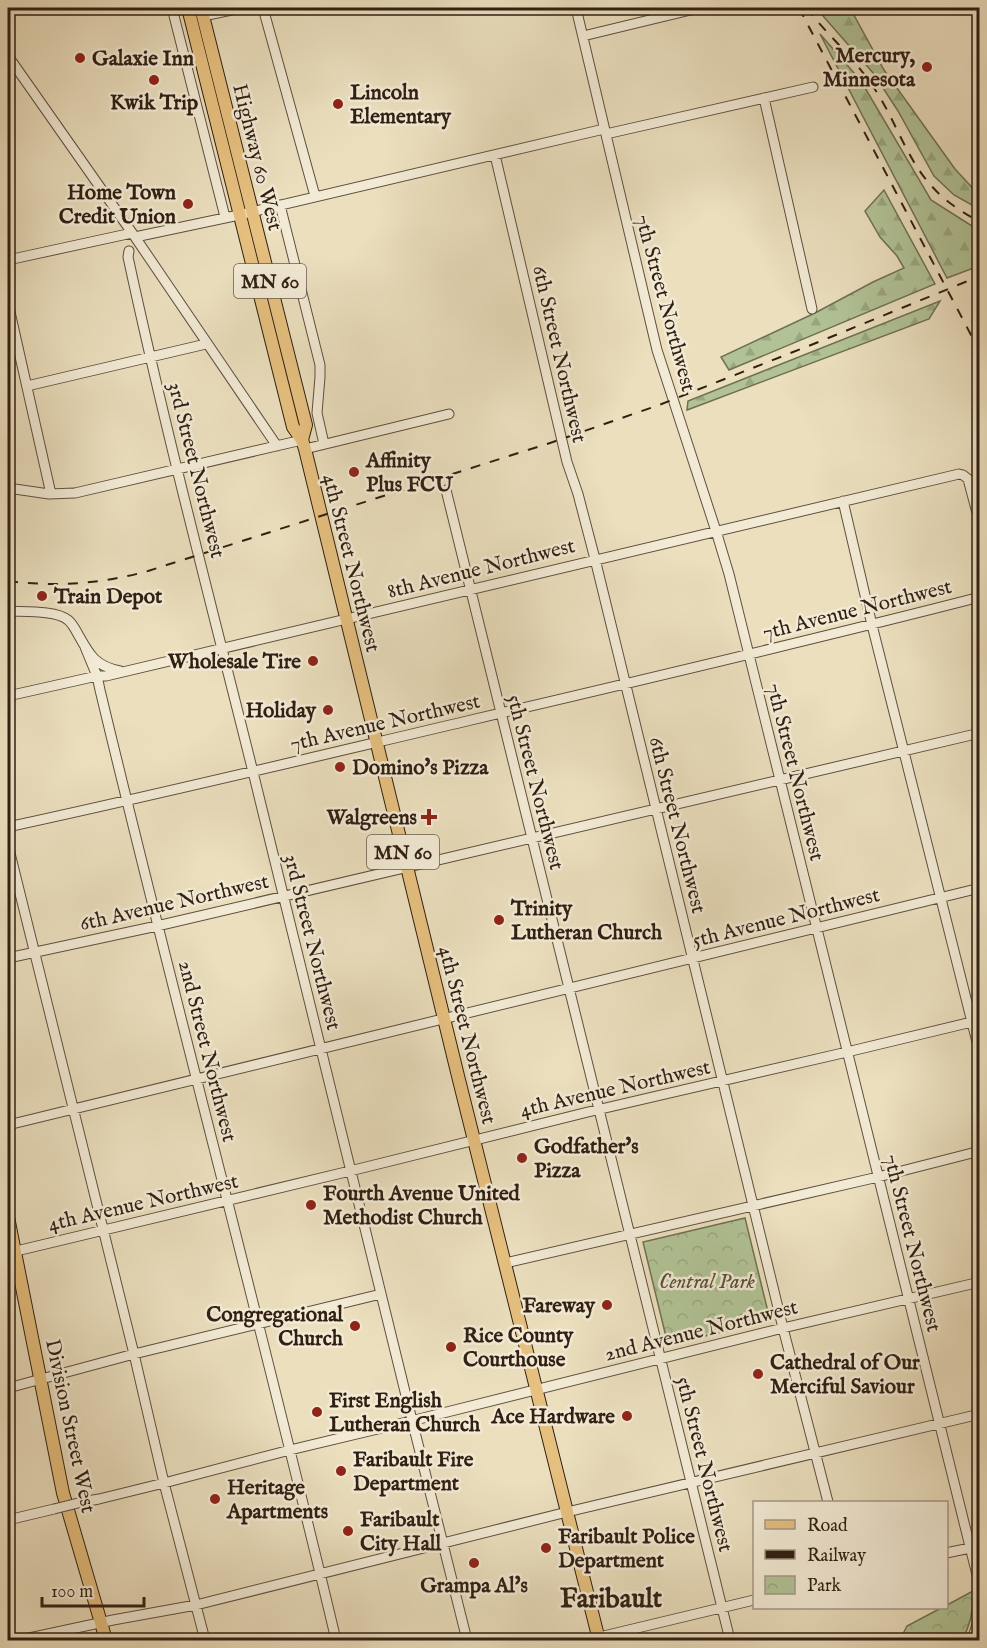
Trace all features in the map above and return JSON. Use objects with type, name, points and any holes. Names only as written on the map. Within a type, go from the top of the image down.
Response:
[{"type":"main road","name":"Highway 60 West","points":[[196,13],[252,211],[306,424],[303,445]]},
{"type":"main road","name":"Highway 60 West","points":[[196,13],[239,215],[293,427],[303,445]]},
{"type":"main road","name":"4th Street Northwest","points":[[303,445],[567,1512],[595,1640]]},
{"type":"main road","name":"Division Street West","points":[[8,1217],[11,1252],[63,1493],[106,1641]]},
{"type":"street","points":[[172,8],[225,217]]},
{"type":"street","points":[[176,23],[196,13],[241,8]]},
{"type":"street","points":[[262,8],[315,196]]},
{"type":"street","name":"7th Street Northwest","points":[[576,8],[657,350],[729,574],[939,1424],[975,1547],[980,1587]]},
{"type":"street","points":[[583,36],[699,8]]},
{"type":"street","points":[[8,56],[134,235],[276,446]]},
{"type":"street","points":[[8,260],[239,215],[495,155],[813,87]]},
{"type":"street","points":[[764,98],[812,309]]},
{"type":"street","name":"6th Street Northwest","points":[[495,155],[567,462],[595,559],[827,1501]]},
{"type":"street","points":[[280,204],[320,365],[317,413],[324,444]]},
{"type":"street","name":"3rd Street Northwest","points":[[129,251],[128,257],[150,357],[177,469],[467,1641]]},
{"type":"street","points":[[8,303],[51,494]]},
{"type":"street","points":[[27,386],[206,344]]},
{"type":"street","points":[[8,488],[51,494],[75,493],[276,446],[324,444],[450,414]]},
{"type":"street","name":"8th Avenue Northwest","points":[[8,696],[124,672],[959,474],[968,480],[980,524]]},
{"type":"street","name":"5th Street Northwest","points":[[446,490],[730,1641]]},
{"type":"street","points":[[843,501],[940,897],[975,1021],[980,1054]]},
{"type":"street","name":"7th Avenue Northwest","points":[[8,827],[127,802],[625,685],[980,597]]},
{"type":"street","points":[[8,611],[61,616],[74,627],[90,656],[100,664],[124,672]]},
{"type":"street","name":"2nd Street Northwest","points":[[85,647],[97,676],[157,926],[259,1324],[336,1641]]},
{"type":"street","name":"6th Avenue Northwest","points":[[8,958],[157,926],[980,733]]},
{"type":"street","points":[[8,845],[164,1483],[205,1641]]},
{"type":"street","name":"5th Avenue Northwest","points":[[8,1125],[980,888]]},
{"type":"street","name":"4th Avenue Northwest","points":[[11,1252],[975,1021]]},
{"type":"street","points":[[505,1263],[980,1152]]},
{"type":"street","name":"2nd Avenue Northwest","points":[[8,1520],[783,1328],[980,1282]]},
{"type":"street","points":[[8,1388],[134,1354],[381,1294]]},
{"type":"street","points":[[20,1641],[196,1605],[567,1512],[980,1414]]},
{"type":"street","points":[[948,1553],[975,1547]]},
{"type":"street","points":[[595,1640],[753,1600]]},
{"type":"street","points":[[972,1641],[980,1615]]},
{"type":"green space","points":[[816,8],[850,8],[884,70],[955,169],[979,195],[979,209],[954,195],[934,176],[898,111],[874,74]]},
{"type":"green space","points":[[820,34],[861,81],[931,200],[979,228],[979,266],[947,278]]},
{"type":"green space","points":[[884,190],[935,284],[729,370],[721,357],[904,268],[897,256],[880,237],[865,211]]},
{"type":"green space","points":[[940,301],[929,319],[687,410],[688,401]]},
{"type":"green space","name":"Central Park","points":[[745,1218],[770,1320],[668,1345],[643,1242]]},
{"type":"green space","points":[[973,1591],[971,1616],[962,1640],[898,1640],[907,1626],[939,1609],[948,1609],[948,1604]]},
{"type":"railway","points":[[799,8],[980,352]]},
{"type":"railway","points":[[806,8],[867,77],[921,173],[929,183],[952,205],[980,222]]},
{"type":"railway","points":[[8,581],[43,584],[78,583],[113,579],[148,571],[553,442],[659,405],[980,276]]},
{"type":"place","name":"Galaxie Inn","points":[[80,58]]},
{"type":"place","name":"Mercury, Minnesota","points":[[927,67]]},
{"type":"place","name":"Kwik Trip","points":[[154,80]]},
{"type":"place","name":"Lincoln Elementary","points":[[338,104]]},
{"type":"place","name":"Home Town Credit Union","points":[[188,204]]},
{"type":"place","name":"Affinity Plus FCU","points":[[354,472]]},
{"type":"place","name":"Train Depot","points":[[42,596]]},
{"type":"place","name":"Wholesale Tire","points":[[313,661]]},
{"type":"place","name":"Holiday","points":[[328,710]]},
{"type":"place","name":"Domino's Pizza","points":[[340,767]]},
{"type":"place","name":"Walgreens","points":[[429,817]]},
{"type":"place","name":"Trinity Lutheran Church","points":[[499,920]]},
{"type":"place","name":"Godfather's Pizza","points":[[522,1158]]},
{"type":"place","name":"Fourth Avenue United Methodist Church","points":[[311,1205]]},
{"type":"place","name":"Fareway","points":[[607,1305]]},
{"type":"place","name":"Congregational Church","points":[[355,1326]]},
{"type":"place","name":"Rice County Courthouse","points":[[451,1347]]},
{"type":"place","name":"Cathedral of Our Merciful Saviour","points":[[758,1374]]},
{"type":"place","name":"First English Lutheran Church","points":[[317,1412]]},
{"type":"place","name":"Ace Hardware","points":[[627,1416]]},
{"type":"place","name":"Faribault Fire Department","points":[[341,1471]]},
{"type":"place","name":"Heritage Apartments","points":[[215,1499]]},
{"type":"place","name":"Faribault City Hall","points":[[348,1531]]},
{"type":"place","name":"Faribault Police Department","points":[[546,1548]]},
{"type":"place","name":"Grampa Al's","points":[[474,1563]]},
{"type":"district","name":"Faribault","points":[[611,1598]]}]
